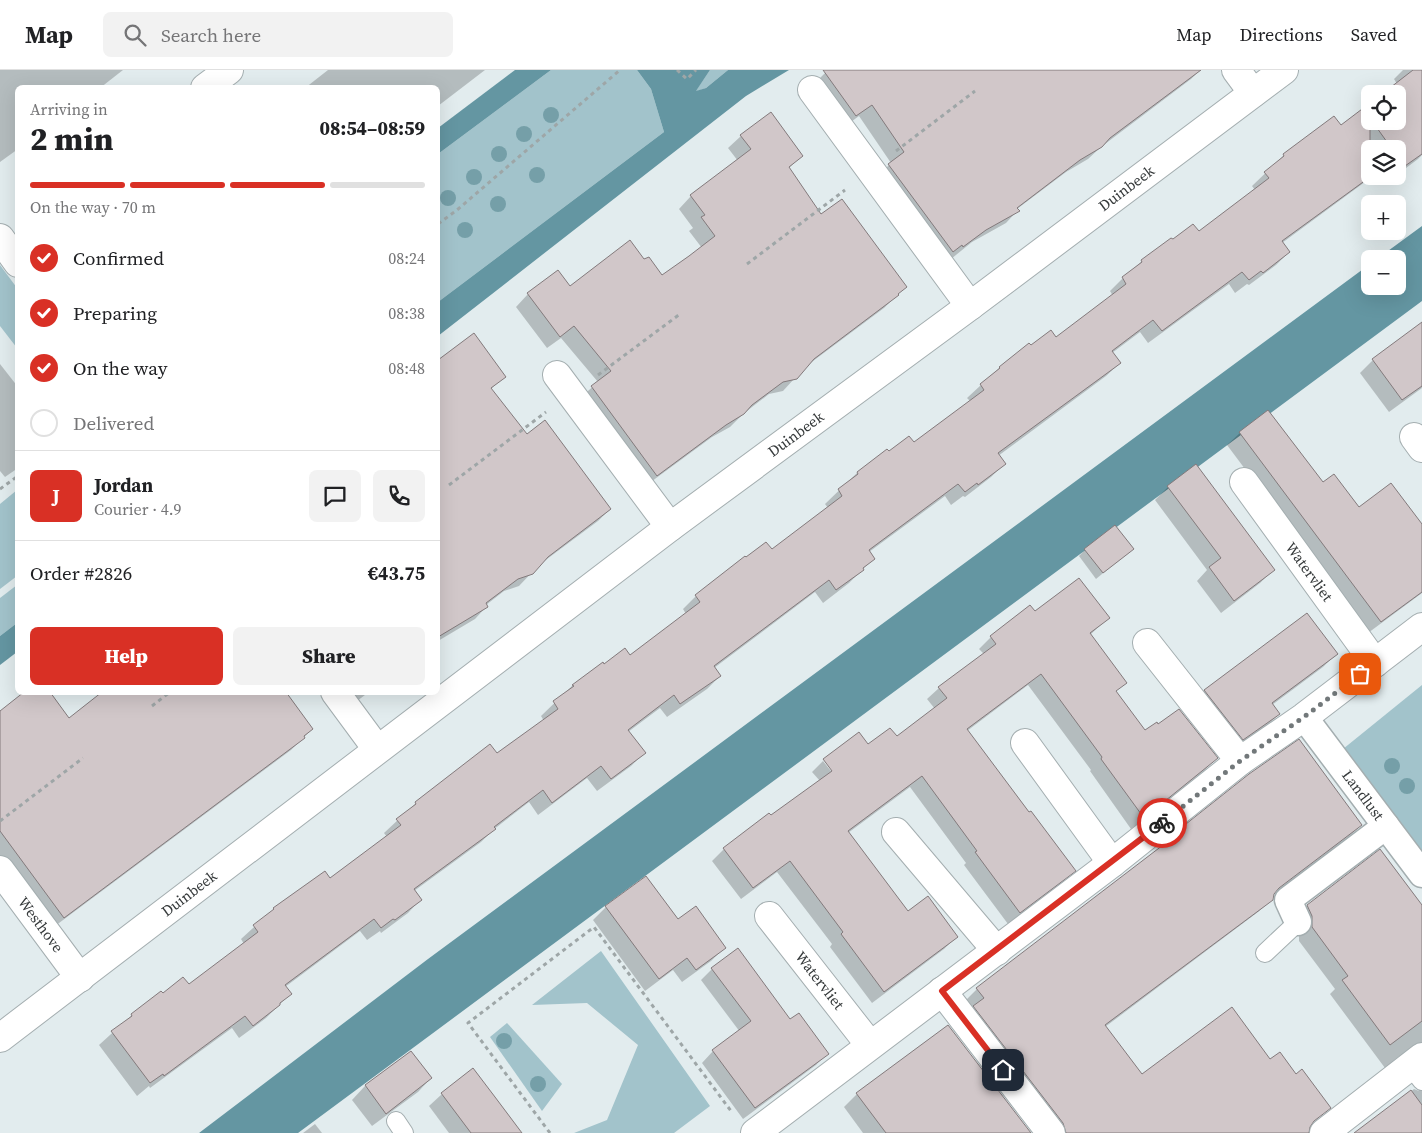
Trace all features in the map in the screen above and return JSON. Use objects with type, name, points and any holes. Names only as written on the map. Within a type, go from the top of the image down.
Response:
[{"type":"street","points":[[209,85],[229,70]]},
{"type":"street","points":[[1236,70],[1253,93]]},
{"type":"street","name":"Duinbeek","points":[[0,1038],[670,527],[970,306],[1284,70]]},
{"type":"street","points":[[812,90],[970,306]]},
{"type":"street","points":[[6,235],[15,256]]},
{"type":"street","points":[[557,374],[670,527]]},
{"type":"street","name":"Watervliet","points":[[1244,482],[1375,663]]},
{"type":"street","points":[[746,1125],[870,1045],[1112,863],[1240,761],[1304,717],[1422,627]]},
{"type":"street","points":[[1147,643],[1240,761]]},
{"type":"street","points":[[337,695],[377,749]]},
{"type":"street","name":"Landlust","points":[[1304,717],[1422,874]]},
{"type":"street","points":[[1025,743],[1112,863]]},
{"type":"street","points":[[1298,922],[1288,900],[1386,826]]},
{"type":"street","points":[[896,832],[996,951]]},
{"type":"street","name":"Westhove","points":[[0,870],[80,978]]},
{"type":"street","name":"Watervliet","points":[[769,916],[870,1045]]},
{"type":"street","points":[[942,991],[1051,1133]]},
{"type":"street","points":[[1324,1133],[1418,1068]]},
{"type":"lane","points":[[1265,953],[1298,922]]},
{"type":"path","points":[[440,223],[620,70]]},
{"type":"path","points":[[677,70],[688,80],[696,70]]},
{"type":"path","points":[[0,489],[15,478]]},
{"type":"path","points":[[152,706],[166,695]]},
{"type":"path","points":[[0,821],[84,758]]},
{"type":"path","points":[[550,1133],[468,1023],[594,928],[746,1125]]},
{"type":"shaded area","points":[[515,70],[551,70],[440,153],[440,126]]},
{"type":"shaded area","points":[[551,70],[637,70],[651,89],[664,132],[440,300],[440,153]]},
{"type":"shaded area","points":[[637,70],[710,70],[696,91],[706,88],[728,70],[789,70],[746,96],[440,334],[440,300],[664,132],[651,89]]},
{"type":"shaded area","points":[[710,70],[728,70],[706,88],[695,92]]},
{"type":"shaded area","points":[[1422,226],[1422,301],[298,1133],[199,1133],[428,959],[1361,271],[1361,295],[1406,295],[1406,250],[1389,250],[1403,240],[1406,240],[1406,238]]},
{"type":"shaded area","points":[[0,265],[15,285],[15,345],[0,326]]},
{"type":"shaded area","points":[[15,492],[15,578],[0,589],[0,504]]},
{"type":"shaded area","points":[[15,587],[15,625],[0,636],[0,598]]},
{"type":"shaded area","points":[[15,625],[15,654],[0,665],[0,636]]},
{"type":"shaded area","points":[[1422,685],[1422,860],[1343,749]]},
{"type":"shaded area","points":[[601,951],[710,1106],[674,1133],[574,1133],[607,1120],[638,1045],[587,1003],[532,1005]]},
{"type":"shaded area","points":[[507,1023],[562,1084],[542,1111],[490,1037]]},
{"type":"building","points":[[823,70],[1201,70],[1110,138],[1102,147],[1080,160],[1017,208],[1020,211],[986,230],[953,252],[888,164],[904,152],[872,105],[856,116]]},
{"type":"building","points":[[1413,70],[1422,70],[1422,154],[1406,165],[1406,140],[1386,140],[1378,130],[1406,130],[1406,85],[1394,85]]},
{"type":"building","points":[[1361,110],[1361,130],[1370,130],[1370,140],[1361,140],[1361,184],[1282,241],[1290,252],[1263,273],[1261,271],[1249,280],[1242,272],[1162,331],[1153,320],[1112,351],[1121,363],[998,453],[1006,464],[978,485],[977,483],[965,492],[958,484],[869,550],[875,559],[863,568],[864,570],[836,590],[829,580],[714,666],[721,676],[680,704],[674,695],[628,730],[646,753],[611,779],[601,766],[552,803],[543,790],[494,827],[496,829],[414,889],[422,900],[381,928],[374,919],[285,985],[292,994],[253,1026],[245,1016],[164,1076],[163,1074],[150,1083],[111,1031],[132,1016],[131,1014],[183,977],[189,984],[258,932],[253,925],[273,908],[325,871],[330,878],[401,825],[396,819],[490,744],[497,753],[558,709],[553,701],[574,686],[572,685],[625,648],[630,655],[700,602],[695,595],[745,556],[766,542],[772,549],[842,496],[838,489],[887,449],[889,451],[909,436],[914,442],[984,390],[980,384],[1029,343],[1031,345],[1051,330],[1056,337],[1126,284],[1122,277],[1171,238],[1173,239],[1193,224],[1199,231],[1269,178],[1264,172],[1284,156],[1283,154],[1334,116],[1341,125]]},
{"type":"building","points":[[771,112],[803,156],[789,167],[821,214],[842,199],[907,287],[814,359],[797,379],[783,382],[752,405],[744,414],[657,476],[591,386],[611,371],[574,326],[560,337],[527,293],[558,270],[570,286],[630,240],[644,259],[649,257],[662,275],[689,256],[715,236],[701,217],[705,215],[690,195],[751,149],[740,135]]},
{"type":"building","points":[[1422,322],[1422,386],[1402,400],[1372,359]]},
{"type":"building","points":[[474,333],[506,377],[491,388],[527,434],[545,420],[611,509],[548,557],[533,574],[518,579],[486,603],[488,607],[440,636],[440,358]]},
{"type":"building","points":[[1268,410],[1323,482],[1334,474],[1359,507],[1391,483],[1422,524],[1422,592],[1381,622],[1239,432]]},
{"type":"building","points":[[1196,464],[1275,570],[1234,601],[1209,567],[1221,558],[1167,486]]},
{"type":"building","points":[[1115,525],[1134,549],[1103,573],[1084,549]]},
{"type":"building","points":[[1079,578],[1110,618],[1090,633],[1127,683],[1116,691],[1145,730],[1157,722],[1158,724],[1179,709],[1218,758],[1144,818],[1041,674],[967,729],[1076,871],[1020,913],[922,776],[848,831],[908,911],[928,896],[958,937],[884,992],[841,934],[843,932],[790,861],[753,888],[723,848],[769,813],[771,815],[832,771],[823,759],[859,732],[868,744],[890,728],[897,736],[947,698],[938,687],[996,644],[990,636],[1030,605],[1035,611]]},
{"type":"building","points":[[1307,613],[1338,654],[1272,703],[1280,714],[1243,740],[1204,690]]},
{"type":"building","points":[[20,695],[52,695],[69,718],[98,695],[288,695],[313,729],[304,736],[305,738],[64,918],[0,831],[0,711]]},
{"type":"building","points":[[1299,739],[1362,825],[1279,888],[1274,894],[1273,900],[1105,1025],[1142,1074],[1232,1007],[1270,1059],[1280,1052],[1296,1074],[1302,1069],[1331,1108],[1314,1121],[1309,1133],[1066,1133],[1063,1123],[973,1006],[984,998],[976,988],[1163,845],[1162,843],[1249,774]]},
{"type":"building","points":[[1380,849],[1422,905],[1422,1021],[1390,1045],[1342,980],[1348,976],[1312,927],[1312,916],[1307,905]]},
{"type":"building","points":[[646,876],[678,919],[696,906],[726,948],[696,970],[687,958],[659,979],[605,906]]},
{"type":"building","points":[[738,948],[790,1019],[799,1013],[829,1054],[755,1108],[712,1050],[751,1021],[711,968]]},
{"type":"building","points":[[948,1025],[1031,1133],[886,1133],[856,1093]]},
{"type":"building","points":[[411,1051],[432,1078],[386,1114],[365,1085]]},
{"type":"building","points":[[473,1068],[522,1133],[471,1133],[441,1093]]},
{"type":"building","points":[[1411,1090],[1422,1105],[1422,1133],[1354,1133]]},
{"type":"way so far","points":[[1162,823],[1240,761],[1304,717],[1360,674]]},
{"type":"route","points":[[1003,1070],[942,991],[1162,823]]}]
